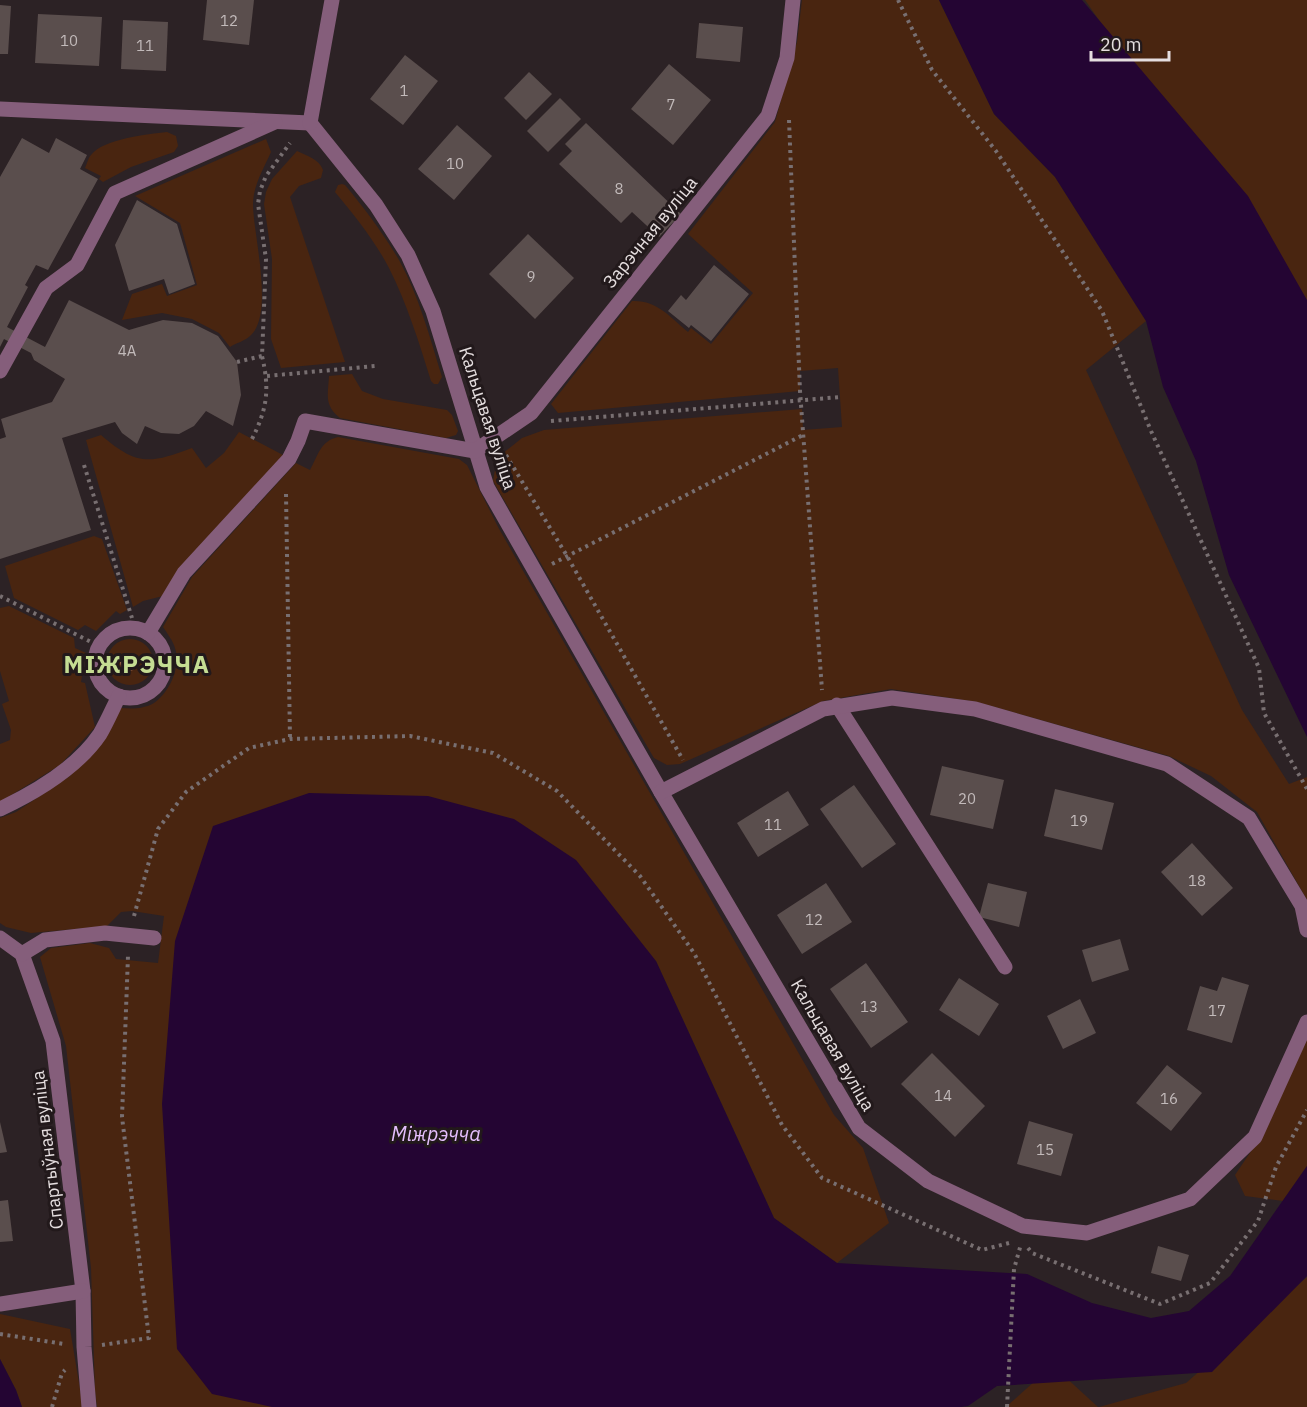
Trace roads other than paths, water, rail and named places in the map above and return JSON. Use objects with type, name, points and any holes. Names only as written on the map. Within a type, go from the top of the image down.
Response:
[{"type":"street","points":[[0,109],[310,123],[332,0]]},
{"type":"street","name":"Зарэчная вуліца","points":[[475,451],[531,413],[768,117],[787,58],[793,0]]},
{"type":"street","points":[[0,372],[46,288],[77,265],[116,193],[275,122]]},
{"type":"street","name":"Кальцавая вуліца","points":[[310,123],[376,205],[408,255],[433,311],[487,488],[661,792],[860,1128],[928,1181],[1023,1226],[1087,1233],[1190,1199],[1255,1137],[1307,1023]]},
{"type":"street","points":[[141,630],[184,573],[289,459],[305,421],[475,451]]},
{"type":"street","points":[[120,629],[141,630],[157,640],[164,652],[165,666],[152,690],[140,696],[119,696],[105,687],[96,672],[95,659],[99,646],[108,635],[120,629]]},
{"type":"street","points":[[0,809],[48,783],[75,761],[99,734],[119,696]]},
{"type":"street","points":[[661,792],[830,707],[892,698],[975,709],[1167,764],[1249,818],[1302,906],[1307,930]]},
{"type":"street","points":[[830,707],[1005,967]]},
{"type":"street","points":[[0,938],[22,954],[45,940],[105,933],[154,938]]},
{"type":"street","name":"Спартыўная вуліца","points":[[22,954],[53,1041],[83,1291],[84,1347],[89,1407]]},
{"type":"street","points":[[0,1304],[83,1291]]},
{"type":"water","points":[[939,0],[1082,0],[1248,196],[1307,300],[1307,737],[1229,575],[1196,461],[1163,387],[1146,321],[1055,177],[994,114]]},
{"type":"water","name":"Міжрэчча","points":[[309,793],[428,796],[514,819],[576,860],[656,961],[774,1218],[837,1263],[1027,1274],[1092,1303],[1151,1318],[1189,1311],[1230,1276],[1307,1166],[1307,1276],[1212,1372],[997,1386],[968,1406],[961,1407],[272,1407],[212,1394],[177,1349],[162,1104],[175,941],[213,826]]},
{"type":"water","points":[[0,1359],[16,1390],[22,1407],[0,1407]]},
{"type":"district","name":"МІЖРЭЧЧА","points":[[137,664]]}]
